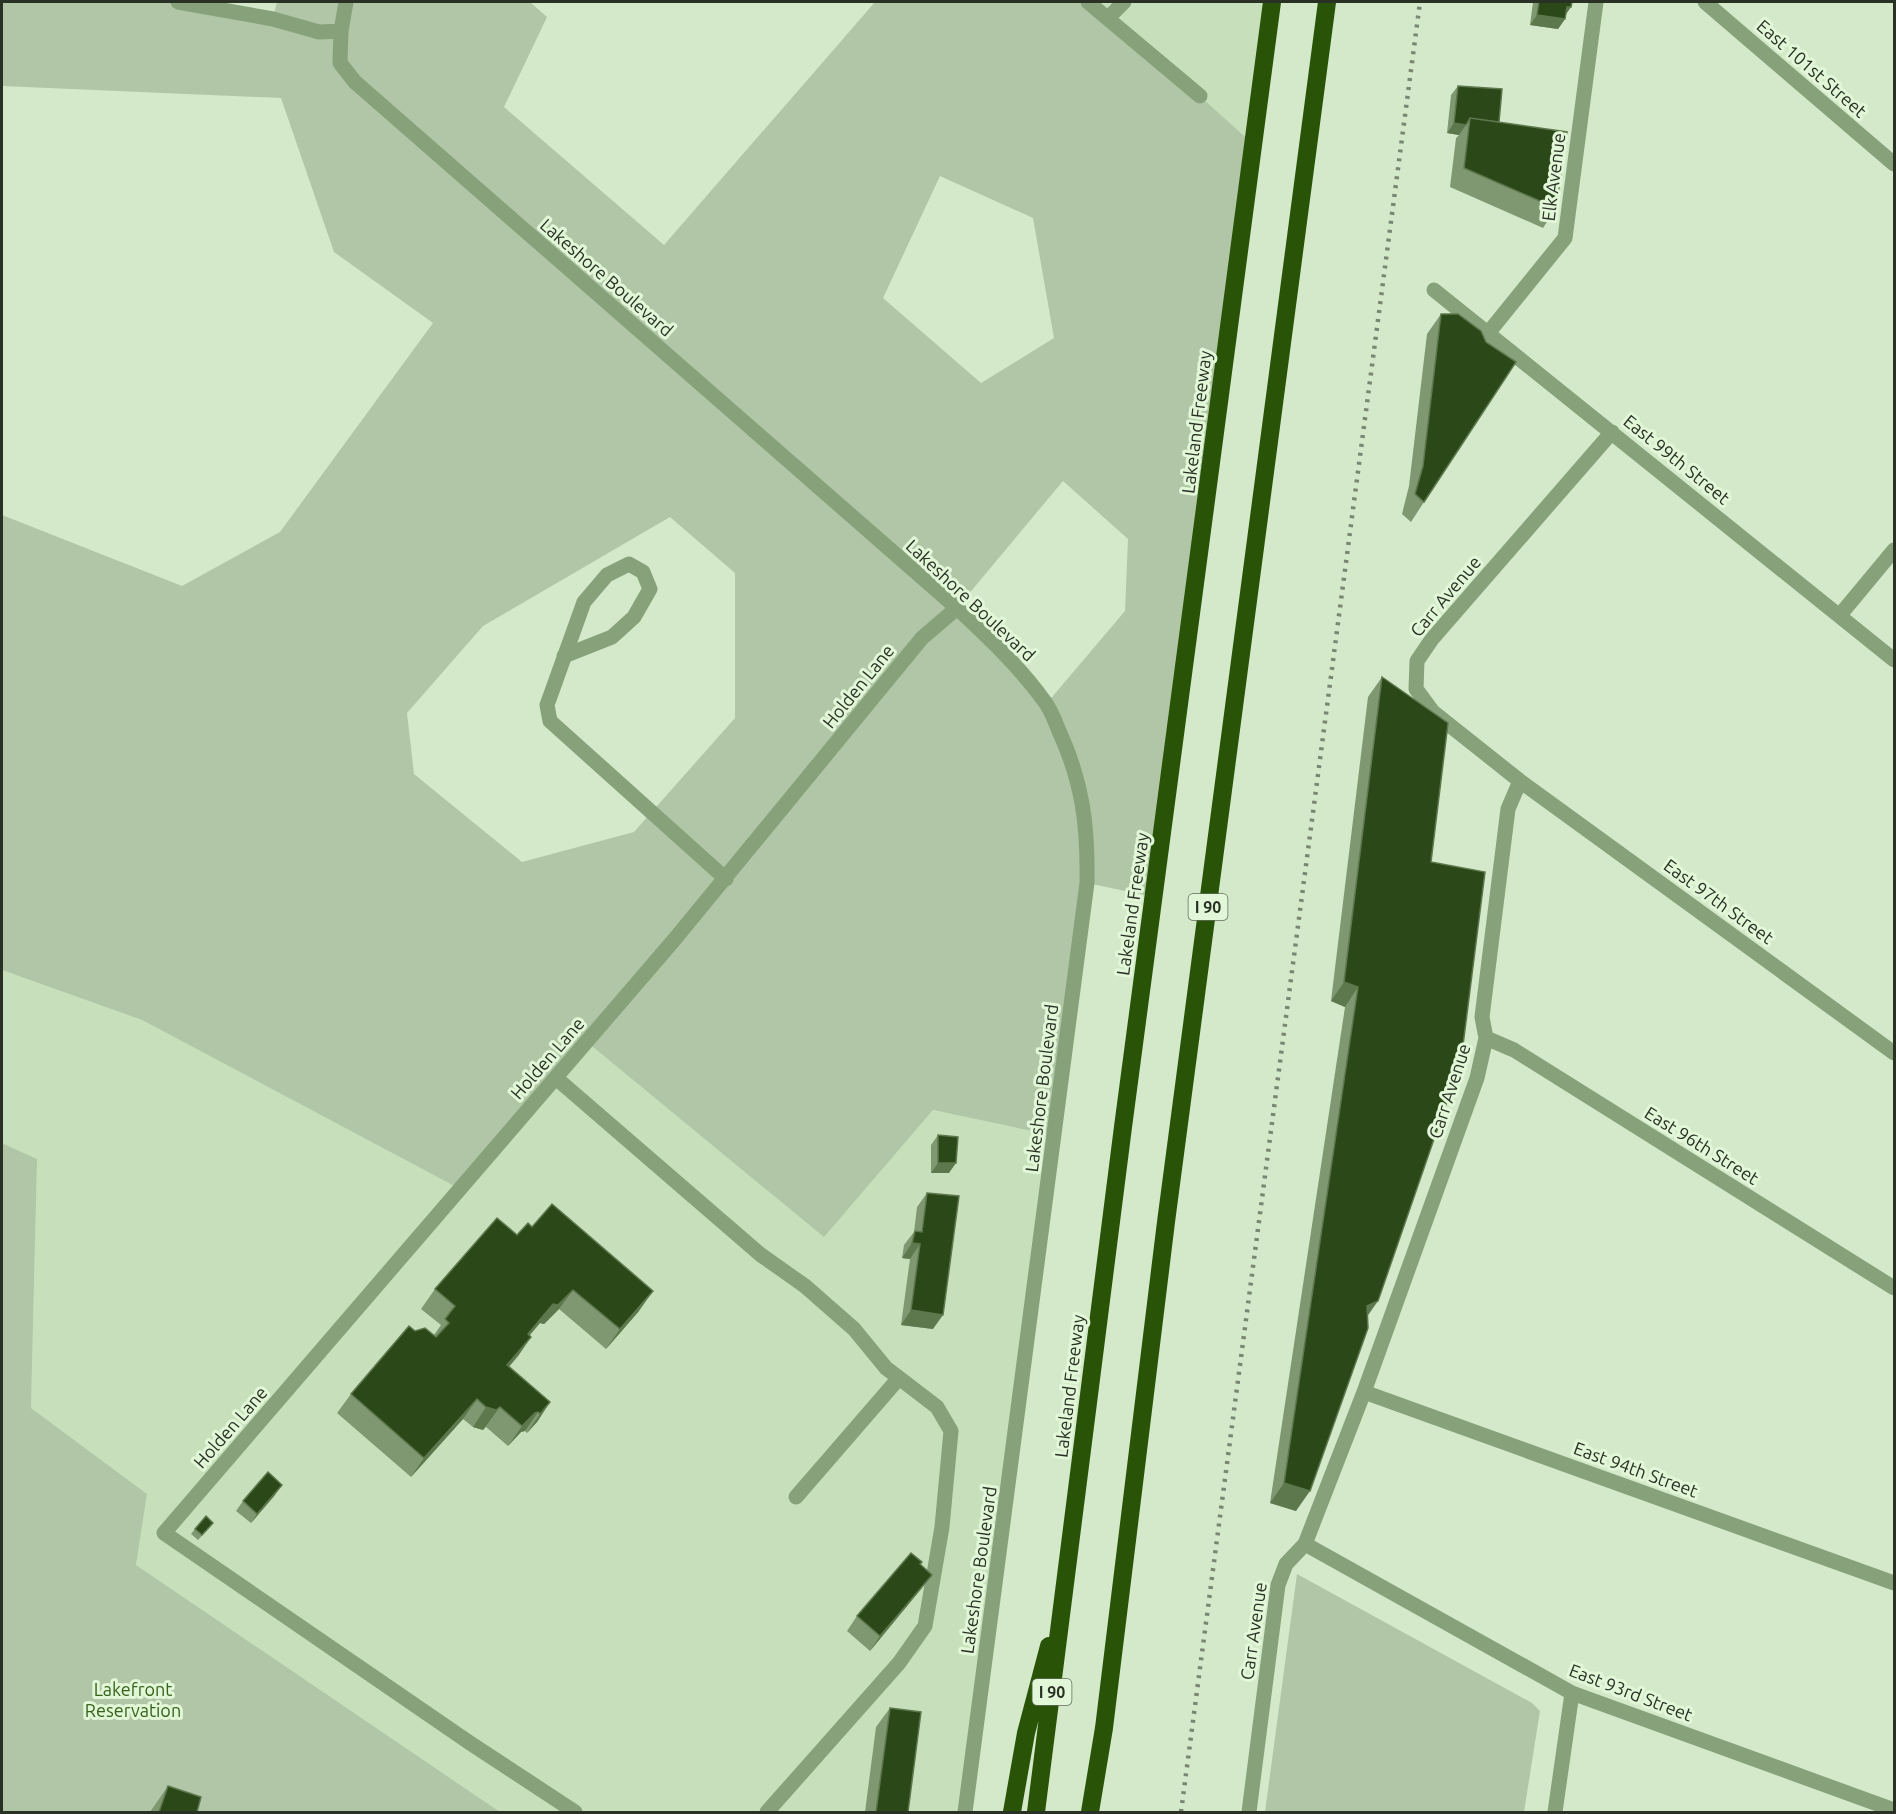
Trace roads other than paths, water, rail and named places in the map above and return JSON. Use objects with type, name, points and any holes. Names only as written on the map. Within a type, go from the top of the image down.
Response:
[{"type":"highway","name":"Lakeland Freeway","points":[[1036,1812],[1123,1127],[1272,2]]},
{"type":"highway","name":"I 90","points":[[1090,1812],[1104,1728],[1168,1210],[1327,2]]},
{"type":"highway","points":[[1012,1812],[1026,1733],[1068,1571]]},
{"type":"highway","points":[[1103,1812],[1104,1728]]},
{"type":"street","points":[[178,2],[273,19],[319,32],[341,31]]},
{"type":"street","name":"Lakeshore Boulevard","points":[[346,2],[341,31],[340,63],[355,82],[957,608],[1015,665],[1046,704],[1070,759],[1082,798],[1088,839],[1087,883],[965,1812]]},
{"type":"street","points":[[1088,2],[1200,96]]},
{"type":"street","points":[[1108,18],[1124,2]]},
{"type":"street","name":"Elk Avenue","points":[[1489,332],[1565,238],[1596,2]]},
{"type":"street","name":"East 101st Street","points":[[1705,2],[1894,164]]},
{"type":"street","name":"East 99th Street","points":[[1434,290],[1894,660]]},
{"type":"street","name":"Carr Avenue","points":[[1249,1812],[1278,1585],[1286,1564],[1305,1544],[1364,1392],[1477,1078],[1486,1038],[1482,1017],[1509,809],[1520,781],[1433,712],[1416,689],[1417,661],[1432,639],[1612,432]]},
{"type":"street","points":[[1840,615],[1894,550]]},
{"type":"street","points":[[564,656],[612,637],[634,617],[650,589],[643,572],[629,564],[607,575],[584,602],[564,656],[547,705],[550,722],[726,879]]},
{"type":"street","name":"Holden Lane","points":[[575,1812],[164,1533],[726,879],[922,639],[957,608]]},
{"type":"street","name":"East 97th Street","points":[[1520,781],[1894,1053]]},
{"type":"street","name":"East 96th Street","points":[[1486,1038],[1514,1050],[1894,1288]]},
{"type":"street","points":[[556,1078],[760,1255],[805,1286],[854,1329],[886,1368],[937,1407],[951,1431],[942,1527],[925,1626],[898,1663],[767,1812]]},
{"type":"street","points":[[796,1497],[899,1378]]},
{"type":"street","name":"East 94th Street","points":[[1364,1392],[1894,1583]]},
{"type":"street","name":"East 93rd Street","points":[[1305,1544],[1572,1693],[1894,1810]]},
{"type":"street","points":[[1555,1812],[1572,1693]]},
{"type":"railway","points":[[1181,1812],[1420,2]]},
{"type":"park label","name":"Lakefront Reservation","points":[[133,1699]]}]
